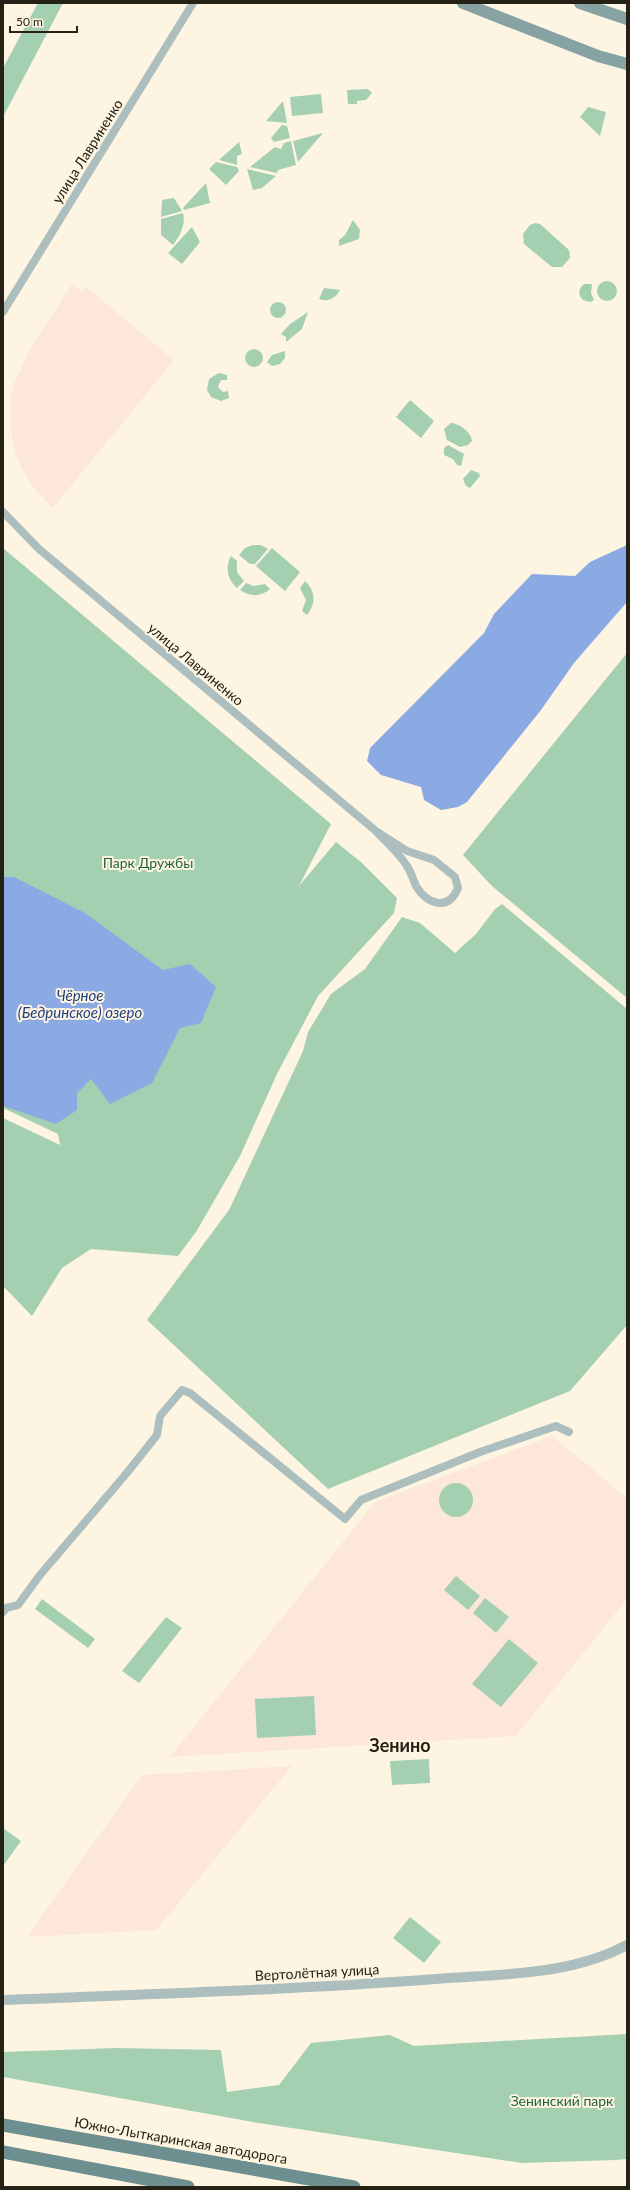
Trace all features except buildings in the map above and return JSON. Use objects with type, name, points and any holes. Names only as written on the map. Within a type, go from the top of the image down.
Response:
[{"type":"main road","points":[[463,3],[598,56],[627,64]]},
{"type":"main road","points":[[580,3],[627,19]]},
{"type":"main road","name":"Южно-Лыткаринская автодорога","points":[[3,2125],[354,2187]]},
{"type":"main road","points":[[3,2152],[188,2187]]},
{"type":"main road","points":[[124,2175],[159,2187]]},
{"type":"street","name":"улица Лавриненко","points":[[3,312],[193,3]]},
{"type":"street","name":"улица Лавриненко","points":[[3,512],[39,549],[376,831]]},
{"type":"street","points":[[376,831],[407,851],[432,858],[455,877],[458,888],[447,902],[437,904],[420,890],[408,866],[376,831]]},
{"type":"street","points":[[3,1612],[6,1608],[18,1605],[40,1575],[157,1435],[160,1416],[182,1390],[190,1393],[345,1519],[361,1500],[480,1452],[556,1426],[569,1432]]},
{"type":"street","name":"Вертолётная улица","points":[[3,2000],[371,1984],[525,1972],[578,1964],[627,1945]]},
{"type":"shaded area","points":[[72,284],[81,291],[85,286],[174,360],[53,508],[37,492],[26,476],[16,456],[12,439],[10,403],[13,386],[30,349]]},
{"type":"shaded area","points":[[552,1436],[627,1498],[627,1599],[516,1736],[170,1757],[375,1502]]},
{"type":"shaded area","points":[[292,1766],[156,1930],[27,1937],[142,1775]]},
{"type":"green space","points":[[38,3],[63,3],[4,115],[3,68]]},
{"type":"green space","points":[[368,89],[372,93],[366,100],[357,101],[357,104],[348,104],[347,90]]},
{"type":"green space","points":[[321,94],[323,113],[292,116],[290,97]]},
{"type":"green space","points":[[283,101],[287,123],[266,121]]},
{"type":"green space","points":[[588,107],[606,112],[600,136],[580,117]]},
{"type":"green space","points":[[282,125],[287,126],[290,138],[274,142],[271,138]]},
{"type":"green space","points":[[323,133],[298,162],[293,141]]},
{"type":"green space","points":[[291,141],[296,165],[278,170],[277,173],[250,167],[275,147],[281,149],[284,143]]},
{"type":"green space","points":[[239,142],[242,154],[237,156],[237,165],[219,160]]},
{"type":"green space","points":[[216,162],[237,167],[239,171],[226,185],[209,169]]},
{"type":"green space","points":[[247,169],[276,176],[262,188],[253,190]]},
{"type":"green space","points":[[206,183],[210,203],[184,210],[183,208]]},
{"type":"green space","points":[[174,198],[182,211],[161,217],[162,200]]},
{"type":"green space","points":[[183,213],[184,221],[182,230],[173,245],[161,235],[161,219]]},
{"type":"green space","points":[[353,220],[360,230],[359,239],[339,246],[339,240],[345,235]]},
{"type":"green space","points":[[535,223],[540,224],[569,250],[570,258],[562,267],[552,267],[524,244],[523,234],[530,225]]},
{"type":"green space","points":[[192,227],[200,242],[182,264],[168,253]]},
{"type":"green space","points":[[603,281],[611,281],[617,287],[617,295],[611,301],[603,301],[597,295],[597,287]]},
{"type":"green space","points":[[584,284],[592,284],[591,293],[594,300],[590,302],[583,300],[580,296],[579,292]]},
{"type":"green space","points":[[324,288],[340,290],[336,296],[331,299],[319,299]]},
{"type":"green space","points":[[275,302],[281,302],[286,307],[284,316],[281,318],[275,318],[270,313],[270,307]]},
{"type":"green space","points":[[308,312],[302,329],[286,342],[286,337],[281,334],[290,324]]},
{"type":"green space","points":[[254,349],[260,352],[263,358],[260,364],[254,367],[248,364],[245,358],[248,352]]},
{"type":"green space","points":[[285,351],[285,358],[280,364],[272,366],[267,362],[272,355]]},
{"type":"green space","points":[[219,373],[227,375],[227,380],[221,380],[218,387],[223,392],[228,391],[229,398],[221,401],[211,397],[207,390],[209,379]]},
{"type":"green space","points":[[410,400],[434,421],[421,438],[396,417]]},
{"type":"green space","points":[[451,423],[461,427],[470,435],[472,441],[468,445],[460,447],[447,440],[444,429]]},
{"type":"green space","points":[[448,445],[464,454],[461,466],[457,465],[453,459],[444,455],[444,448]]},
{"type":"green space","points":[[471,470],[479,473],[480,476],[470,488],[466,486],[463,479]]},
{"type":"green space","points":[[253,545],[261,545],[268,549],[255,564],[250,564],[239,555],[245,548]]},
{"type":"green space","name":"Парк Дружбы","points":[[3,548],[331,824],[299,886],[336,842],[362,863],[397,898],[394,913],[318,996],[277,1074],[240,1156],[196,1232],[178,1256],[91,1249],[62,1268],[32,1316],[3,1286],[3,1118],[60,1145],[58,1134],[3,1108]]},
{"type":"green space","points":[[272,548],[300,572],[285,591],[256,566]]},
{"type":"green space","points":[[231,556],[237,561],[237,572],[244,581],[237,588],[231,581],[228,573],[228,564]]},
{"type":"green space","points":[[305,581],[309,585],[314,598],[310,611],[307,615],[302,611],[306,600],[300,588]]},
{"type":"green space","points":[[246,583],[254,586],[265,584],[270,589],[259,595],[248,594],[240,590]]},
{"type":"green space","points":[[627,653],[627,998],[492,886],[463,855]]},
{"type":"green space","points":[[502,904],[627,1009],[627,1325],[570,1391],[328,1489],[147,1320],[229,1210],[303,1051],[308,1032],[331,994],[365,969],[402,917],[420,923],[455,953],[476,934],[495,909]]},
{"type":"green space","points":[[459,1483],[466,1485],[471,1490],[473,1500],[471,1510],[466,1515],[453,1517],[446,1515],[441,1510],[439,1497],[441,1490],[446,1485]]},
{"type":"green space","points":[[456,1576],[480,1596],[468,1610],[444,1590]]},
{"type":"green space","points":[[485,1598],[509,1617],[496,1633],[473,1613]]},
{"type":"green space","points":[[42,1599],[95,1639],[88,1648],[35,1609]]},
{"type":"green space","points":[[166,1617],[182,1628],[139,1683],[122,1671]]},
{"type":"green space","points":[[509,1639],[538,1663],[501,1707],[472,1684]]},
{"type":"green space","points":[[314,1696],[316,1735],[257,1738],[255,1699]]},
{"type":"green space","points":[[429,1759],[430,1783],[392,1785],[390,1761]]},
{"type":"green space","points":[[3,1828],[21,1841],[3,1866]]},
{"type":"green space","points":[[410,1917],[441,1942],[424,1963],[393,1938]]},
{"type":"green space","name":"Зенинский парк","points":[[627,2034],[627,2159],[616,2160],[522,2163],[253,2122],[3,2077],[3,2052],[116,2048],[221,2050],[227,2092],[279,2085],[311,2043],[390,2035],[414,2046]]},
{"type":"water","points":[[627,545],[627,602],[574,663],[541,710],[467,802],[458,807],[441,810],[424,800],[421,787],[381,775],[367,761],[370,748],[484,633],[494,614],[532,574],[575,576],[590,562]]},
{"type":"water","name":"Чёрное (Бедринское) озеро","points":[[3,877],[14,877],[85,913],[163,970],[190,964],[216,987],[201,1023],[180,1028],[152,1083],[110,1104],[91,1079],[77,1093],[77,1110],[56,1124],[3,1106]]},
{"type":"district","name":"Зенино","points":[[400,1745]]}]
